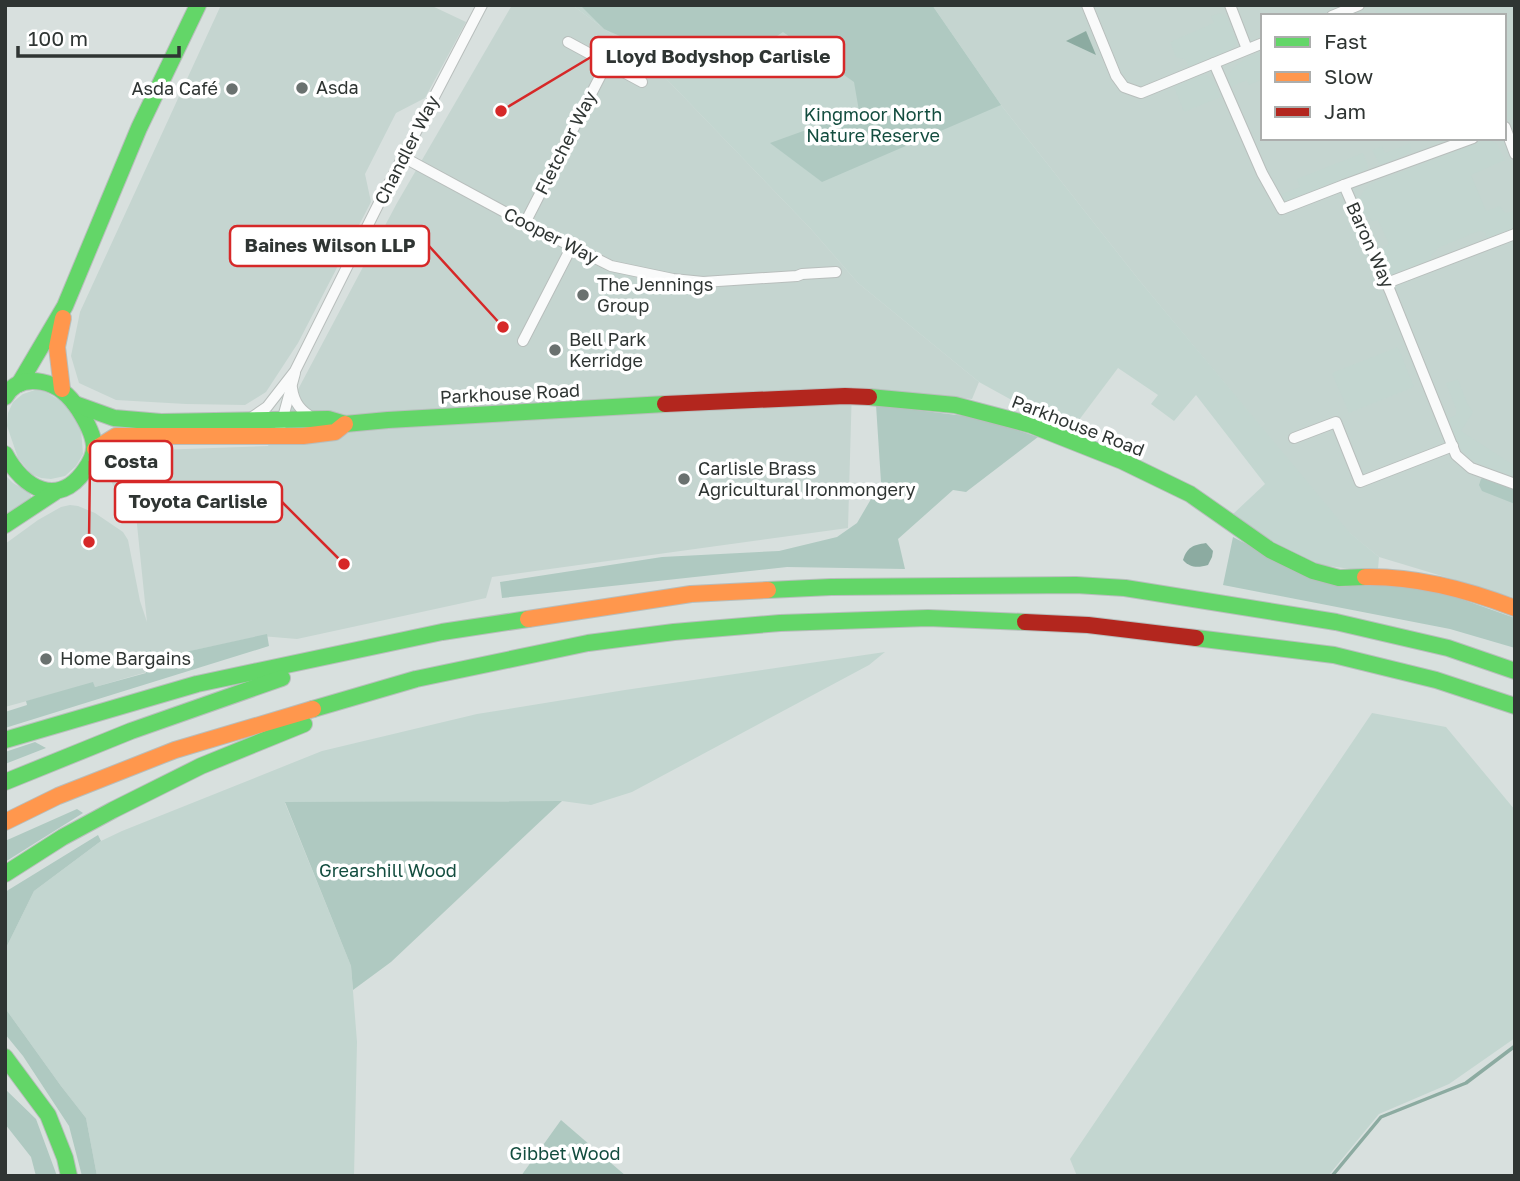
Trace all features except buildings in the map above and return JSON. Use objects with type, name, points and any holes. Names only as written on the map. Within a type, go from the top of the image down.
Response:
[{"type":"main road","points":[[10,389],[65,306],[139,128],[198,5]]},
{"type":"main road","points":[[62,389],[57,347],[65,306]]},
{"type":"main road","points":[[5,525],[55,492],[69,487],[88,467],[95,449],[92,434],[75,404],[62,389],[31,381],[10,389]]},
{"type":"main road","name":"Parkhouse Road","points":[[95,449],[116,436],[274,421],[328,419],[345,424],[714,401],[845,396],[955,405],[1031,425],[1122,461],[1190,494],[1270,550],[1313,571],[1339,578],[1386,577],[1436,584],[1515,608]]},
{"type":"main road","name":"Parkhouse Road","points":[[75,404],[114,418],[160,422],[274,421],[303,436],[335,432],[345,424]]},
{"type":"main road","points":[[5,454],[15,471],[33,486],[55,492]]},
{"type":"main road","points":[[5,740],[197,684],[442,632],[691,594],[831,587],[1076,585],[1125,588],[1336,622],[1448,648],[1515,671]]},
{"type":"main road","points":[[5,821],[58,796],[175,750],[416,679],[588,643],[780,623],[928,618],[1088,625],[1334,655],[1436,680],[1515,706]]},
{"type":"main road","points":[[5,782],[131,731],[360,650]]},
{"type":"main road","points":[[5,874],[63,837],[201,766],[416,679]]},
{"type":"main road","points":[[5,1057],[48,1115],[65,1157],[69,1176]]},
{"type":"main road","points":[[5,1076],[27,1086]]},
{"type":"street","name":"Chandler Way","points":[[274,421],[295,371],[482,5]]},
{"type":"street","points":[[1087,5],[1116,76],[1124,87],[1141,93],[1261,44]]},
{"type":"street","points":[[1230,5],[1247,49]]},
{"type":"street","points":[[1337,14],[1359,5]]},
{"type":"street","points":[[568,42],[642,82]]},
{"type":"street","name":"Fletcher Way","points":[[525,223],[607,63]]},
{"type":"street","name":"Baron Way","points":[[1214,63],[1262,173],[1282,209],[1344,185],[1387,283],[1456,455],[1471,468],[1515,484]]},
{"type":"street","points":[[1508,125],[1515,154]]},
{"type":"street","points":[[1344,185],[1468,140]]},
{"type":"street","name":"Cooper Way","points":[[403,157],[611,266],[703,282],[836,272]]},
{"type":"street","points":[[1387,283],[1515,234]]},
{"type":"street","points":[[523,341],[572,246]]},
{"type":"street","name":"Chandler Way","points":[[274,421],[292,388],[295,371]]},
{"type":"street","points":[[292,388],[296,404],[314,419]]},
{"type":"street","points":[[1294,438],[1336,422],[1360,482],[1453,446]]},
{"type":"shaded area","points":[[221,5],[430,5],[466,22],[425,98],[396,113],[365,174],[371,202],[298,343],[266,392],[245,405],[116,400],[79,383],[71,356],[80,312]]},
{"type":"shaded area","points":[[512,5],[572,5],[651,63],[810,228],[858,283],[979,382],[972,399],[852,387],[848,528],[492,577],[486,598],[297,639],[261,636],[153,659],[151,650],[141,653],[147,672],[95,687],[93,683],[5,707],[5,544],[61,507],[78,506],[95,513],[123,532],[128,540],[147,622],[135,505],[122,501],[107,474],[113,459],[129,451],[268,446],[397,203]]},
{"type":"shaded area","points":[[932,5],[1515,5],[1515,598],[1379,557],[1347,531],[1139,280],[1001,105]]},
{"type":"shaded area","points":[[1086,31],[1096,55],[1066,41]]},
{"type":"shaded area","points":[[1206,543],[1213,551],[1208,565],[1194,567],[1183,560],[1191,547]]},
{"type":"green space","name":"Kingmoor North Nature Reserve","points":[[572,5],[932,5],[1001,105],[1139,280],[1350,533],[1379,557],[1378,569],[1321,565],[1276,543],[1232,515],[1265,484],[1196,395],[1174,421],[1151,404],[1158,395],[1118,368],[1070,432],[979,382],[858,283],[810,228],[651,63]]},
{"type":"green space","points":[[580,5],[932,5],[1001,105],[822,182],[770,143],[859,111],[854,82],[783,32],[715,78],[604,29]]},
{"type":"green space","points":[[1429,5],[1431,11],[1425,14],[1375,14],[1378,7]]},
{"type":"green space","points":[[1220,13],[1226,16],[1237,41],[1234,47],[1223,56],[1190,70],[1186,60],[1176,57],[1170,42],[1214,23],[1211,16]]},
{"type":"green space","points":[[1261,52],[1261,80],[1249,85],[1247,80],[1228,88],[1229,74],[1243,60]]},
{"type":"green space","points":[[1206,75],[1214,81],[1221,97],[1184,112],[1174,87]]},
{"type":"green space","points":[[1514,90],[1515,116],[1506,121],[1506,93]]},
{"type":"green space","points":[[1490,140],[1497,144],[1505,160],[1471,175],[1486,211],[1500,206],[1505,213],[1515,211],[1515,232],[1488,242],[1485,233],[1480,231],[1471,234],[1438,248],[1431,256],[1431,265],[1390,276],[1381,256],[1383,248],[1389,244],[1378,220],[1373,221],[1362,213],[1358,201],[1363,192],[1370,184]]},
{"type":"green space","points":[[1411,143],[1410,153],[1382,165],[1372,150],[1382,146],[1385,153]]},
{"type":"green space","points":[[1363,153],[1368,166],[1366,174],[1287,204],[1279,195],[1300,187],[1297,179]]},
{"type":"green space","points":[[1398,347],[1414,387],[1349,413],[1332,373]]},
{"type":"green space","points":[[1458,379],[1473,412],[1461,431],[1515,466],[1512,476],[1475,461],[1460,447],[1448,419],[1456,415],[1456,409],[1446,383]]},
{"type":"green space","points":[[35,390],[44,391],[64,403],[81,429],[83,454],[76,466],[65,476],[41,478],[31,474],[18,458],[7,426],[8,413],[13,402],[23,394]]},
{"type":"green space","points":[[876,405],[981,418],[1038,437],[966,492],[953,490],[898,539],[905,569],[787,567],[502,598],[500,582],[662,557],[779,551],[837,537],[857,523],[881,482]]},
{"type":"green space","points":[[6,476],[30,493],[32,499],[5,517]]},
{"type":"green space","points":[[1486,476],[1515,488],[1515,504],[1482,491],[1479,485],[1481,479]]},
{"type":"green space","points":[[1233,537],[1306,575],[1340,587],[1385,582],[1447,594],[1515,618],[1515,648],[1450,629],[1223,585]]},
{"type":"green space","points":[[267,634],[269,646],[5,728],[5,712],[27,705],[26,701],[93,682],[95,687],[146,673],[141,653],[151,650],[153,659]]},
{"type":"green space","points":[[885,652],[869,665],[632,792],[591,805],[562,801],[285,803],[351,966],[357,1042],[354,1176],[97,1176],[86,1118],[5,1008],[5,950],[34,891],[101,841],[122,831],[322,751],[477,714]]},
{"type":"green space","points":[[1372,713],[1446,727],[1515,810],[1515,1038],[1449,1084],[1379,1114],[1328,1176],[1077,1176],[1070,1159]]},
{"type":"green space","points":[[35,742],[46,748],[5,764],[5,752]]},
{"type":"green space","name":"Grearshill Wood","points":[[562,801],[391,962],[353,990],[351,966],[285,802]]},
{"type":"green space","points":[[77,809],[83,813],[5,862],[5,841]]},
{"type":"green space","points":[[98,835],[101,841],[34,891],[5,950],[5,892]]},
{"type":"green space","points":[[5,1008],[86,1118],[97,1176],[82,1176],[69,1126],[23,1056],[5,1034]]},
{"type":"green space","points":[[5,1089],[36,1119],[57,1176],[36,1176],[31,1157],[5,1124]]},
{"type":"green space","name":"Gibbet Wood","points":[[561,1120],[626,1176],[521,1176]]},
{"type":"waterway","points":[[1332,1176],[1381,1117],[1466,1083],[1515,1046]]},
{"type":"traffic: fast","points":[[19,384],[65,306],[139,128],[198,5]]},
{"type":"traffic: fast","points":[[5,397],[12,388],[25,382],[48,383],[59,388],[72,400],[84,418],[94,448],[89,464],[75,482],[64,489],[53,491],[31,484],[12,466],[5,454]]},
{"type":"traffic: fast","points":[[869,397],[955,405],[1031,425],[1122,461],[1190,494],[1270,550],[1313,571],[1339,578],[1365,577]]},
{"type":"traffic: fast","points":[[75,404],[114,418],[161,422],[328,419],[345,424],[665,404]]},
{"type":"traffic: fast","points":[[5,525],[55,492]]},
{"type":"traffic: fast","points":[[768,590],[1076,585],[1125,588],[1336,622],[1448,648],[1515,671]]},
{"type":"traffic: fast","points":[[313,709],[416,679],[588,643],[674,632],[780,623],[928,618],[1025,622]]},
{"type":"traffic: fast","points":[[5,740],[197,684],[442,632],[528,619]]},
{"type":"traffic: fast","points":[[1196,638],[1334,655],[1436,680],[1515,706]]},
{"type":"traffic: fast","points":[[5,782],[131,731],[282,678]]},
{"type":"traffic: fast","points":[[5,874],[63,837],[113,810],[201,766],[304,724]]},
{"type":"traffic: fast","points":[[5,1057],[48,1115],[69,1176]]},
{"type":"traffic: slow","points":[[62,389],[57,347],[63,318]]},
{"type":"traffic: slow","points":[[95,449],[116,436],[303,436],[335,432],[345,424]]},
{"type":"traffic: slow","points":[[1365,577],[1442,585],[1515,608]]},
{"type":"traffic: slow","points":[[528,619],[691,594],[768,590]]},
{"type":"traffic: slow","points":[[5,822],[58,796],[175,750],[313,709]]},
{"type":"traffic: jam","points":[[665,404],[869,397]]},
{"type":"traffic: jam","points":[[1025,622],[1088,625],[1196,638]]},
{"type":"place","name":"Asda","points":[[302,88]]},
{"type":"place","name":"Asda Café","points":[[232,89]]},
{"type":"place","name":"Lloyd Bodyshop Carlisle","points":[[501,111]]},
{"type":"place","name":"The Jennings Group","points":[[583,295]]},
{"type":"place","name":"Baines Wilson LLP","points":[[503,327]]},
{"type":"place","name":"Bell Park Kerridge","points":[[555,350]]},
{"type":"place","name":"Carlisle Brass Agricultural Ironmongery","points":[[684,479]]},
{"type":"place","name":"Costa","points":[[89,542]]},
{"type":"place","name":"Toyota Carlisle","points":[[344,564]]},
{"type":"place","name":"Home Bargains","points":[[46,659]]}]
